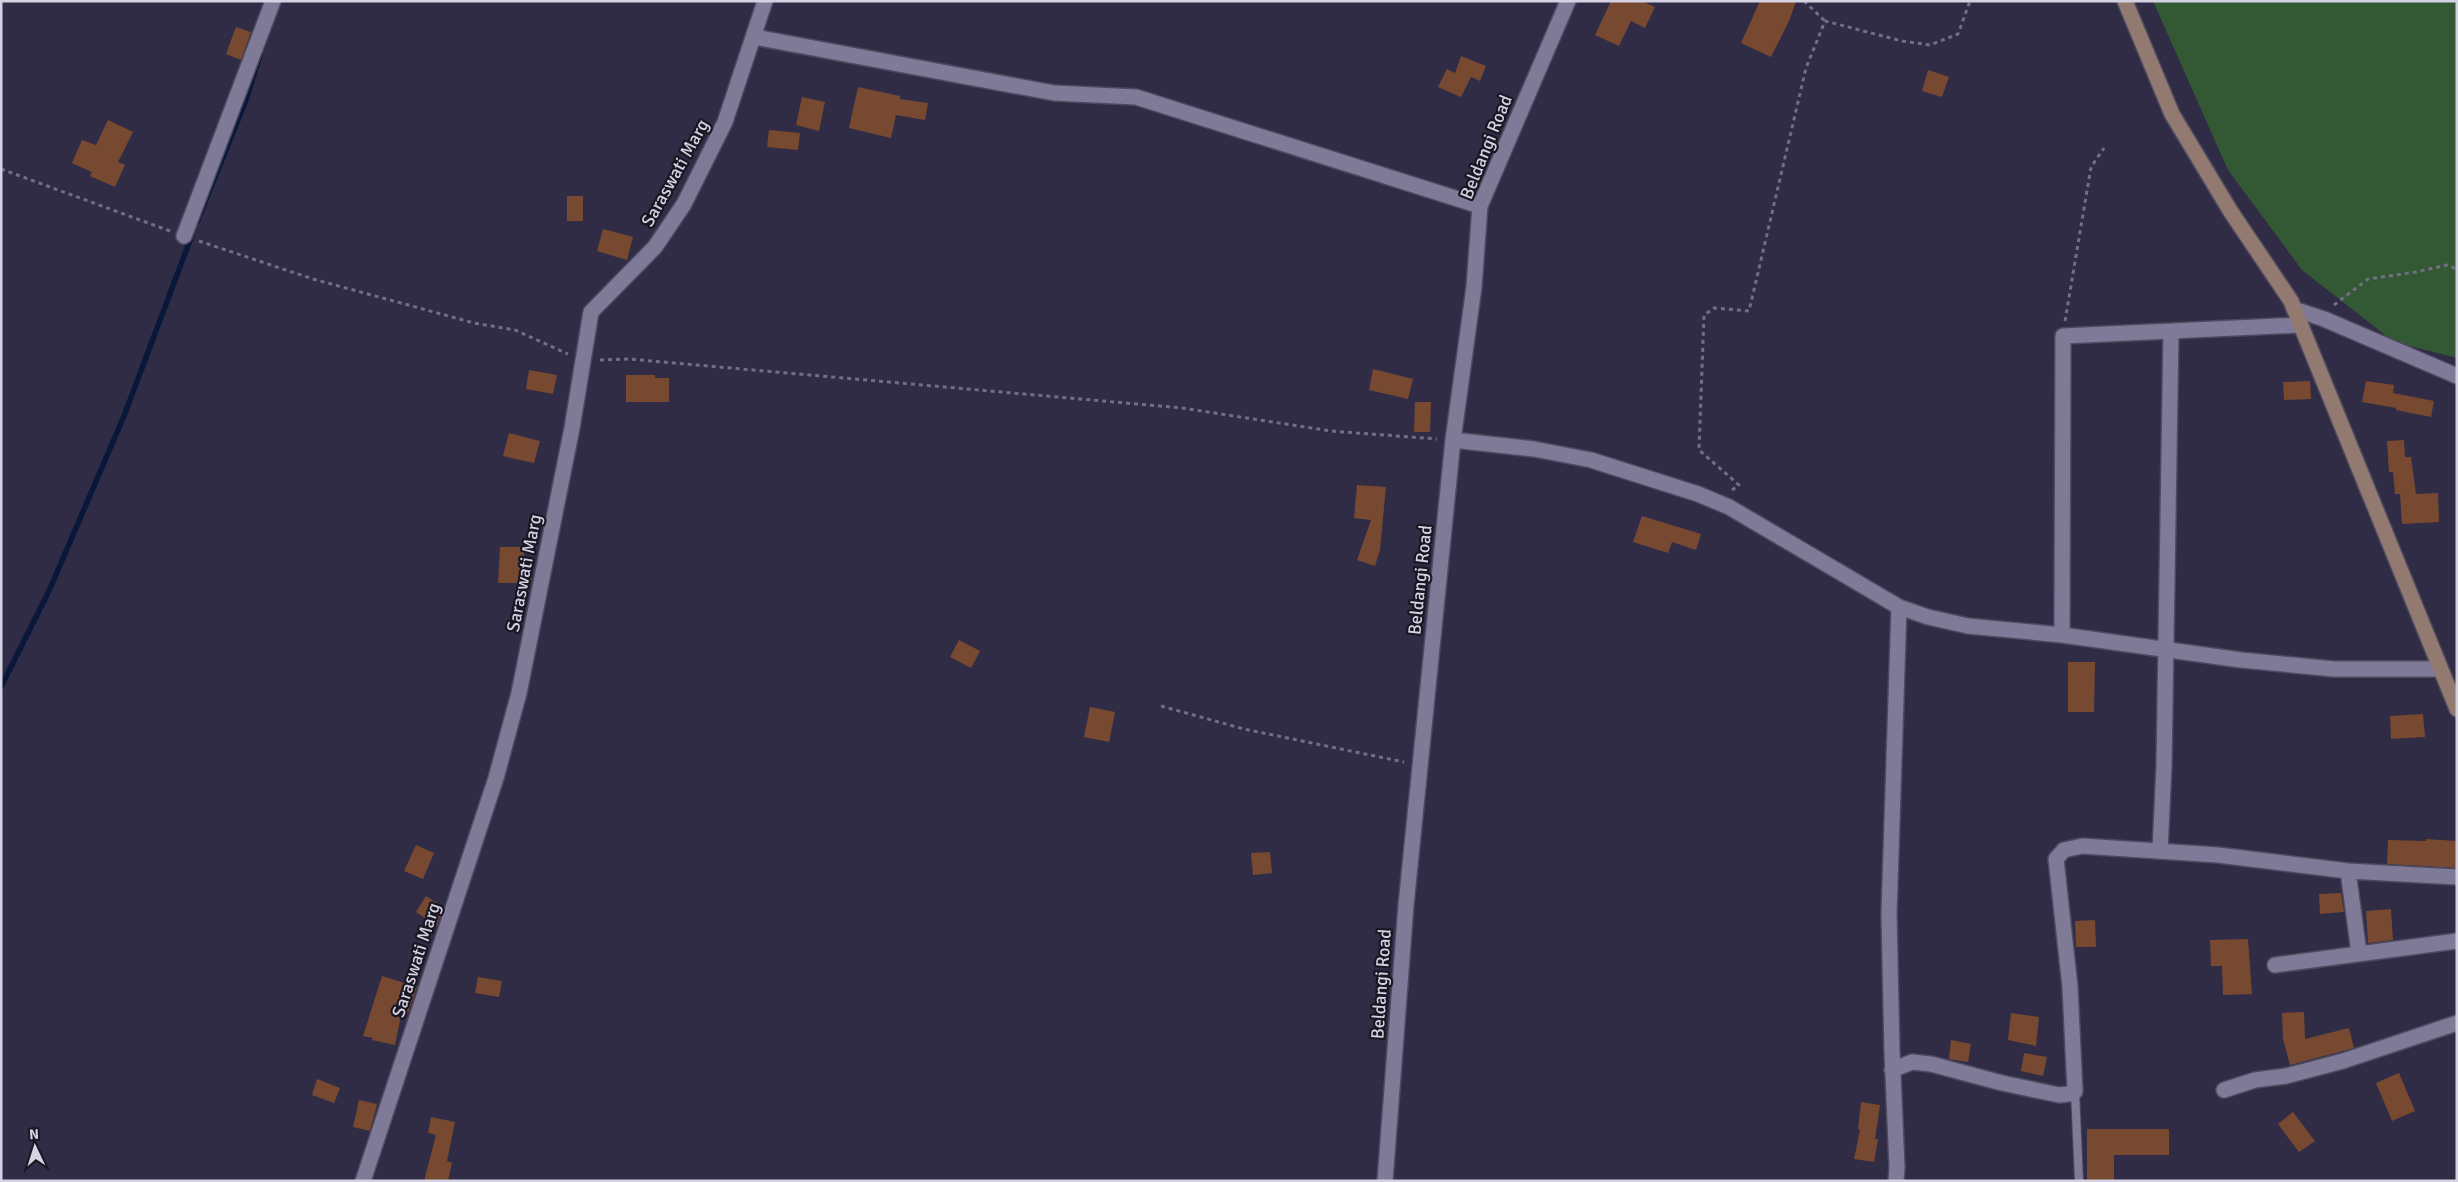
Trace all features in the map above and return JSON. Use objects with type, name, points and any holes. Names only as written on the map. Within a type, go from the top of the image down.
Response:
[{"type":"street","points":[[184,236],[273,1]]},
{"type":"street","name":"Saraswati Marg","points":[[363,1181],[496,778],[519,693],[572,428],[591,312],[655,247],[684,204],[725,122],[765,1]]},
{"type":"street","name":"Beldangi Road","points":[[1385,1181],[1406,905],[1453,440],[1474,287],[1480,206],[1568,1]]},
{"type":"street","points":[[2125,1],[2172,114],[2231,212],[2294,309],[2457,710]]},
{"type":"street","points":[[754,37],[1054,93],[1136,97],[1480,206]]},
{"type":"street","points":[[2294,309],[2324,319],[2457,376]]},
{"type":"street","points":[[2062,635],[2063,336],[2300,325]]},
{"type":"street","points":[[2160,851],[2164,766],[2171,331]]},
{"type":"street","points":[[1453,440],[1534,449],[1591,460],[1698,494],[1729,507],[1899,606],[1928,618],[1968,626],[2062,635],[2241,660],[2334,669],[2440,669]]},
{"type":"street","points":[[1896,1181],[1898,1167],[1892,1070],[1889,914],[1899,606]]},
{"type":"street","points":[[1892,1070],[1912,1062],[1931,1064],[2002,1083],[2059,1095],[2075,1091],[2070,987],[2056,860],[2064,850],[2082,846],[2160,851],[2218,855],[2348,871],[2457,877]]},
{"type":"street","points":[[2348,871],[2360,953]]},
{"type":"street","points":[[2275,965],[2457,941]]},
{"type":"street","points":[[2224,1090],[2255,1080],[2286,1076],[2343,1061],[2457,1022]]},
{"type":"lane","points":[[2075,1091],[2079,1181]]},
{"type":"path","points":[[1804,1],[1825,21],[1902,41],[1930,44],[1958,34],[1970,1]]},
{"type":"path","points":[[1728,494],[1739,485],[1699,450],[1704,315],[1714,308],[1749,311],[1806,68],[1825,21]]},
{"type":"path","points":[[2063,336],[2090,168],[2104,148]]},
{"type":"path","points":[[1,169],[184,236],[313,279],[474,323],[515,330],[582,360],[628,359],[1182,408],[1331,431],[1453,440]]},
{"type":"path","points":[[2324,319],[2336,302],[2368,279],[2447,265],[2457,269]]},
{"type":"path","points":[[1161,706],[1244,729],[1420,765]]},
{"type":"green space","points":[[2153,1],[2457,1],[2457,358],[2394,342],[2302,270],[2228,170]]},
{"type":"building","points":[[1611,1],[1642,1],[1655,7],[1645,28],[1631,21],[1619,46],[1595,35]]},
{"type":"building","points":[[1760,1],[1796,1],[1789,21],[1771,57],[1741,43]]},
{"type":"building","points":[[236,27],[251,32],[241,60],[226,54]]},
{"type":"building","points":[[1461,56],[1486,66],[1480,81],[1471,77],[1461,97],[1438,87],[1447,69],[1455,73]]},
{"type":"building","points":[[1928,70],[1949,77],[1942,97],[1922,91]]},
{"type":"building","points":[[858,87],[900,96],[900,99],[928,103],[925,120],[896,115],[891,138],[849,128]]},
{"type":"building","points":[[802,97],[825,102],[819,131],[796,125]]},
{"type":"building","points":[[108,120],[133,132],[118,162],[125,165],[115,187],[90,176],[92,172],[72,163],[82,140],[96,145]]},
{"type":"building","points":[[769,130],[800,133],[798,150],[767,147]]},
{"type":"building","points":[[567,196],[583,196],[583,221],[567,221]]},
{"type":"building","points":[[603,229],[633,237],[627,260],[597,251]]},
{"type":"building","points":[[1373,369],[1413,379],[1408,399],[1369,390]]},
{"type":"building","points":[[529,370],[557,375],[553,394],[526,389]]},
{"type":"building","points":[[626,375],[655,375],[655,378],[669,378],[669,402],[626,402]]},
{"type":"building","points":[[2310,381],[2311,399],[2284,400],[2283,382]]},
{"type":"building","points":[[2366,381],[2394,385],[2393,393],[2434,401],[2431,417],[2362,402]]},
{"type":"building","points":[[1415,402],[1431,402],[1430,432],[1414,432]]},
{"type":"building","points":[[509,433],[540,441],[534,463],[503,456]]},
{"type":"building","points":[[2404,440],[2405,457],[2411,457],[2416,494],[2438,493],[2439,522],[2402,524],[2400,494],[2395,494],[2393,472],[2389,472],[2387,441]]},
{"type":"building","points":[[1357,485],[1386,487],[1380,550],[1375,566],[1357,560],[1371,520],[1354,518]]},
{"type":"building","points":[[1642,516],[1701,534],[1696,550],[1672,542],[1668,553],[1633,542]]},
{"type":"building","points":[[500,547],[524,547],[524,568],[532,568],[531,583],[498,583]]},
{"type":"building","points":[[959,640],[980,651],[971,668],[950,657]]},
{"type":"building","points":[[2068,662],[2095,662],[2094,712],[2068,712]]},
{"type":"building","points":[[1090,707],[1115,712],[1109,742],[1084,737]]},
{"type":"building","points":[[2423,714],[2425,737],[2391,739],[2390,716]]},
{"type":"building","points":[[2426,839],[2457,841],[2457,868],[2387,864],[2388,840],[2426,841]]},
{"type":"building","points":[[416,845],[434,853],[423,879],[404,871]]},
{"type":"building","points":[[1270,852],[1272,873],[1253,875],[1251,853]]},
{"type":"building","points":[[2341,893],[2344,912],[2320,914],[2319,894]]},
{"type":"building","points":[[426,896],[443,907],[437,926],[416,912]]},
{"type":"building","points":[[2391,909],[2393,940],[2368,943],[2366,911]]},
{"type":"building","points":[[2095,920],[2096,947],[2076,947],[2075,921]]},
{"type":"building","points":[[2248,939],[2252,994],[2223,995],[2222,966],[2211,966],[2210,940]]},
{"type":"building","points":[[382,976],[417,987],[407,1016],[401,1015],[395,1045],[363,1036]]},
{"type":"building","points":[[478,977],[502,981],[499,997],[475,993]]},
{"type":"building","points":[[2304,1012],[2305,1039],[2349,1028],[2354,1048],[2290,1065],[2283,1039],[2282,1013]]},
{"type":"building","points":[[2011,1013],[2039,1017],[2036,1046],[2008,1040]]},
{"type":"building","points":[[1951,1040],[1971,1044],[1968,1062],[1949,1059]]},
{"type":"building","points":[[2024,1053],[2047,1057],[2043,1076],[2021,1071]]},
{"type":"building","points":[[2399,1073],[2415,1111],[2392,1121],[2376,1083]]},
{"type":"building","points":[[317,1079],[340,1088],[334,1103],[312,1095]]},
{"type":"building","points":[[359,1100],[377,1104],[370,1131],[353,1127]]},
{"type":"building","points":[[1861,1102],[1880,1105],[1875,1139],[1878,1139],[1874,1162],[1854,1159],[1860,1130],[1858,1129]]},
{"type":"building","points":[[2293,1112],[2315,1141],[2299,1152],[2278,1124]]},
{"type":"building","points":[[431,1117],[455,1122],[447,1161],[452,1163],[448,1181],[424,1181],[436,1135],[428,1133]]},
{"type":"building","points":[[2087,1129],[2169,1129],[2169,1155],[2114,1155],[2114,1181],[2087,1181]]},
{"type":"waterway","points":[[197,222],[246,100],[260,55]]},
{"type":"waterway","points":[[1,687],[49,591],[124,416],[192,235]]}]
